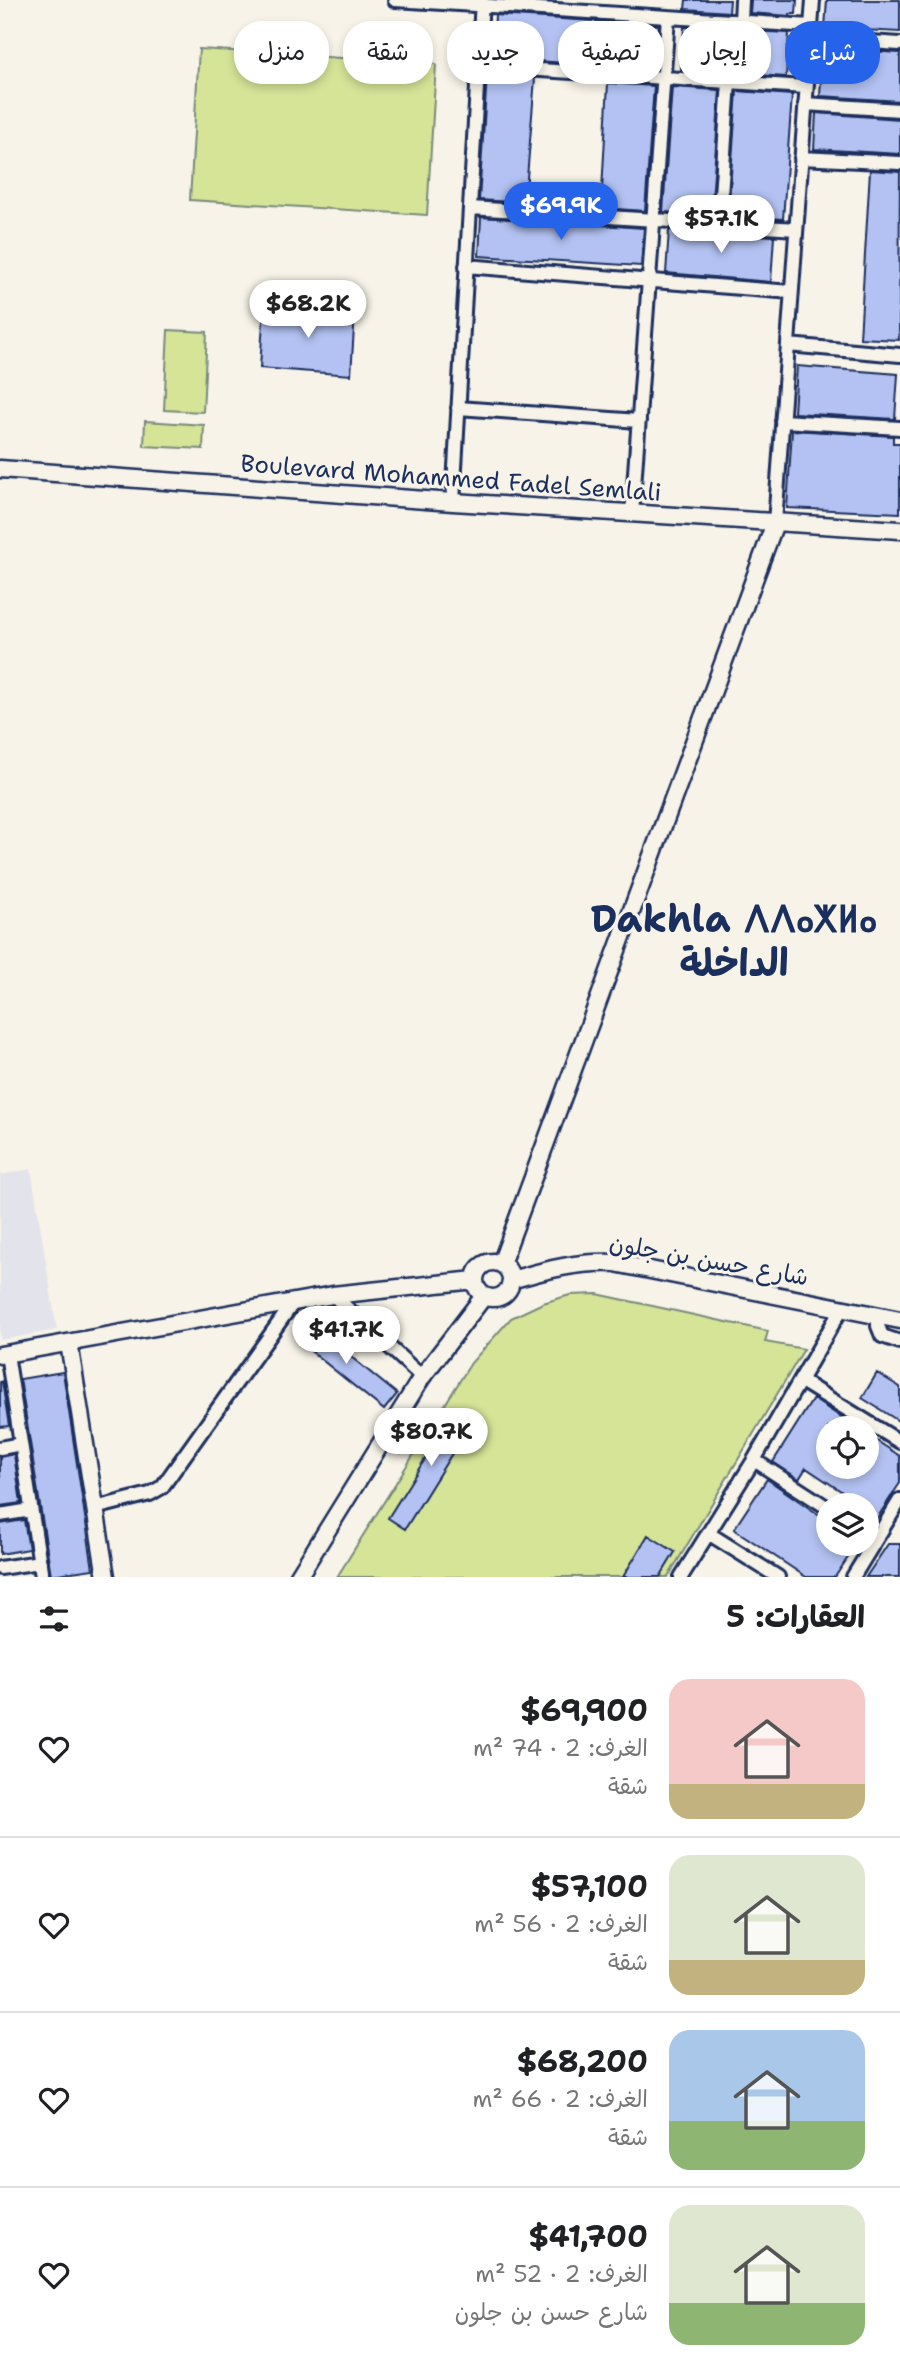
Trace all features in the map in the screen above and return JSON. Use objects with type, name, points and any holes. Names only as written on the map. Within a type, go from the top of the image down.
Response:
[{"type":"street","points":[[395,0],[547,5],[741,21],[742,0]]},
{"type":"street","points":[[811,21],[813,0]]},
{"type":"street","points":[[481,21],[482,3]]},
{"type":"street","points":[[668,17],[664,78],[678,79]]},
{"type":"street","points":[[880,41],[900,44]]},
{"type":"street","points":[[453,502],[477,84]]},
{"type":"street","points":[[632,514],[664,84]]},
{"type":"street","points":[[719,224],[729,84]]},
{"type":"street","points":[[760,84],[806,87]]},
{"type":"street","points":[[501,1265],[775,523],[806,84]]},
{"type":"street","points":[[805,104],[900,110]]},
{"type":"street","points":[[801,158],[900,163]]},
{"type":"street","points":[[470,208],[796,229]]},
{"type":"street","points":[[466,266],[791,292]]},
{"type":"street","points":[[788,345],[900,355]]},
{"type":"street","points":[[458,408],[639,421]]},
{"type":"street","points":[[782,421],[900,428]]},
{"type":"street","name":"Boulevard Mohammed Fadel Semlali","points":[[0,469],[453,502],[900,530]]},
{"type":"street","points":[[496,1262],[509,1274],[510,1280],[502,1296],[490,1298],[484,1296],[475,1280],[479,1269],[496,1262]]},
{"type":"street","name":"شارع حسن بن جلون","points":[[510,1280],[562,1265],[615,1263],[900,1320]]},
{"type":"street","points":[[42,1577],[4,1354],[333,1296],[475,1280]]},
{"type":"street","points":[[333,1296],[422,1377]]},
{"type":"street","points":[[298,1577],[422,1377],[484,1296]]},
{"type":"street","points":[[95,1508],[150,1494],[162,1487],[293,1303]]},
{"type":"street","points":[[681,1577],[754,1460],[842,1308]]},
{"type":"street","points":[[878,1316],[882,1336],[900,1342]]},
{"type":"street","points":[[69,1343],[106,1577]]},
{"type":"street","points":[[801,1381],[900,1443]]},
{"type":"street","points":[[0,1448],[21,1444]]},
{"type":"street","points":[[754,1460],[816,1500]]},
{"type":"street","points":[[879,1527],[900,1500]]},
{"type":"street","points":[[0,1515],[32,1510]]},
{"type":"street","points":[[708,1533],[778,1577]]},
{"type":"street","points":[[853,1577],[862,1556]]},
{"type":"street","points":[[0,1568],[40,1562]]},
{"type":"shaded area","points":[[31,1169],[57,1330],[0,1340],[0,1175]]},
{"type":"green space","points":[[199,49],[234,51],[234,84],[329,84],[329,57],[343,58],[343,84],[433,84],[433,64],[436,64],[427,215],[190,200]]},
{"type":"green space","points":[[168,330],[207,332],[203,412],[164,410]]},
{"type":"green space","points":[[145,421],[204,425],[203,449],[144,446]]},
{"type":"green space","points":[[597,1294],[768,1331],[765,1342],[804,1349],[668,1577],[337,1577],[471,1363],[511,1318],[543,1303],[570,1295]]},
{"type":"building","points":[[686,0],[730,0],[729,12],[685,9]]},
{"type":"building","points":[[751,0],[797,0],[796,14],[790,16],[750,13]]},
{"type":"building","points":[[827,0],[900,0],[900,32],[880,31],[880,21],[826,21]]},
{"type":"building","points":[[495,15],[593,21],[558,21],[558,62],[544,61],[544,21],[495,21]]},
{"type":"building","points":[[771,32],[785,33],[785,77],[771,76]]},
{"type":"building","points":[[880,52],[900,53],[900,101],[820,96],[821,84],[880,84]]},
{"type":"building","points":[[486,84],[535,84],[525,203],[479,200]]},
{"type":"building","points":[[608,84],[654,86],[645,211],[601,208]]},
{"type":"building","points":[[672,87],[720,90],[711,215],[663,212]]},
{"type":"building","points":[[737,91],[792,95],[783,219],[728,216]]},
{"type":"building","points":[[816,113],[900,119],[900,154],[814,149]]},
{"type":"building","points":[[870,170],[900,172],[899,340],[860,338]]},
{"type":"building","points":[[481,217],[644,228],[641,266],[479,256]]},
{"type":"building","points":[[669,230],[774,236],[771,282],[666,273]]},
{"type":"building","points":[[264,306],[355,312],[351,375],[260,368]]},
{"type":"building","points":[[797,366],[898,374],[895,419],[794,413]]},
{"type":"building","points":[[792,430],[893,436],[893,443],[900,443],[900,513],[787,508]]},
{"type":"building","points":[[309,1323],[397,1394],[384,1410],[296,1339]]},
{"type":"building","points":[[63,1372],[93,1569],[51,1575],[20,1379]]},
{"type":"building","points":[[877,1373],[900,1387],[900,1422],[862,1398]]},
{"type":"building","points":[[2,1381],[9,1426],[0,1427],[0,1382]]},
{"type":"building","points":[[813,1399],[839,1416],[816,1416],[816,1475],[806,1468],[799,1479],[773,1462]]},
{"type":"building","points":[[457,1408],[474,1418],[405,1529],[388,1518]]},
{"type":"building","points":[[879,1442],[900,1456],[900,1483],[879,1515],[879,1493],[844,1493],[823,1479],[879,1479]]},
{"type":"building","points":[[14,1454],[21,1503],[0,1506],[0,1457]]},
{"type":"building","points":[[767,1479],[816,1513],[816,1556],[849,1556],[835,1577],[806,1577],[734,1529]]},
{"type":"building","points":[[24,1520],[29,1549],[0,1554],[0,1524]]},
{"type":"building","points":[[648,1535],[675,1552],[660,1577],[623,1577]]},
{"type":"building","points":[[888,1544],[900,1544],[900,1577],[866,1577]]},
{"type":"district","name":"Dakhla ⴷⴷⴰⵅⵍⴰ الداخلة","points":[[734,941]]}]
